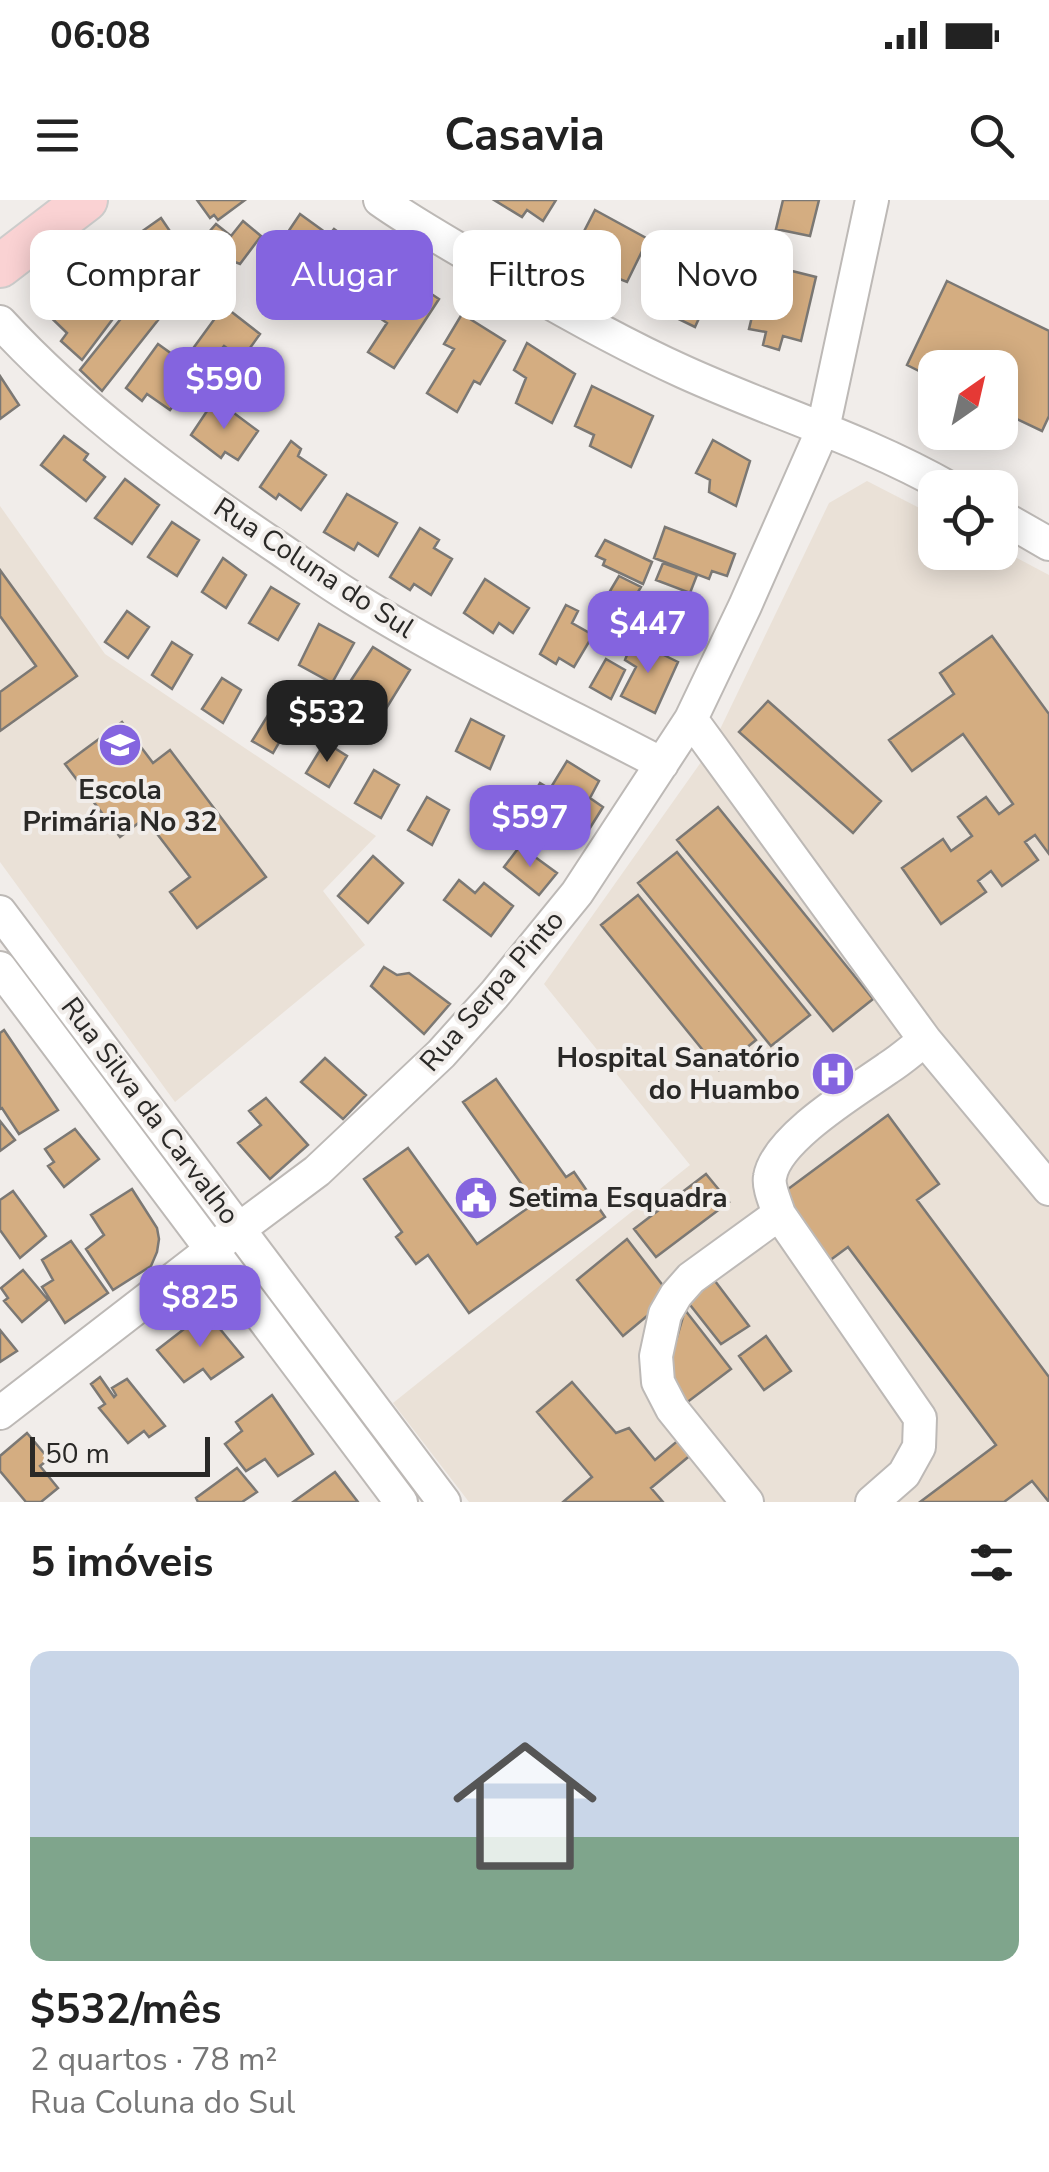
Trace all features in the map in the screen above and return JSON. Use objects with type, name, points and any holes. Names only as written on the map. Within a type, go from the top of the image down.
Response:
[{"type":"main road","points":[[0,266],[86,200]]},
{"type":"street","points":[[380,200],[615,340],[918,470]]},
{"type":"street","name":"Rua Serpa Pinto","points":[[0,1413],[317,1171],[441,1054],[577,894],[691,719],[823,428],[872,200]]},
{"type":"street","name":"Rua Coluna do Sul","points":[[0,322],[112,426],[185,484],[353,598],[662,764]]},
{"type":"street","points":[[1018,526],[1049,544]]},
{"type":"street","points":[[691,719],[926,1040],[1049,1189]]},
{"type":"street","name":"Rua Silva da Carvalho","points":[[0,912],[444,1502]]},
{"type":"street","name":"Rua Silva da Carvalho","points":[[0,968],[401,1502]]},
{"type":"street","points":[[872,1502],[904,1474],[912,1460],[919,1447],[920,1418],[779,1214],[769,1179],[780,1154],[809,1126],[926,1040]]},
{"type":"street","points":[[78,1073],[104,1052]]},
{"type":"street","points":[[747,1502],[672,1409],[658,1382],[656,1356],[665,1314],[676,1294],[690,1278],[779,1214]]},
{"type":"street","points":[[318,1394],[347,1374]]},
{"type":"shaded area","name":"Hospital Sanatório do Huambo","points":[[867,481],[918,507],[918,570],[1018,570],[1018,559],[1049,575],[1049,1502],[469,1502],[393,1403],[690,1165],[544,984],[711,748],[829,503]]},
{"type":"shaded area","name":"Escola Primária No 32","points":[[0,506],[105,654],[376,836],[323,891],[365,945],[175,1102],[0,862]]},
{"type":"building","points":[[197,200],[245,200],[218,220],[214,215],[210,218]]},
{"type":"building","points":[[494,200],[556,200],[543,221],[527,210],[522,217]]},
{"type":"building","points":[[783,200],[819,200],[810,236],[776,229]]},
{"type":"building","points":[[595,210],[641,235],[641,253],[627,282],[621,280],[621,230],[585,230]]},
{"type":"building","points":[[300,214],[322,230],[289,230]]},
{"type":"building","points":[[161,218],[169,230],[144,230]]},
{"type":"building","points":[[243,221],[256,232],[256,243],[240,264],[236,262],[236,230]]},
{"type":"building","points":[[793,271],[816,277],[801,341],[783,336],[779,350],[763,345],[766,332],[749,329],[751,320],[793,320]]},
{"type":"building","points":[[947,281],[1049,331],[1049,416],[1042,431],[1018,420],[1018,350],[918,350],[918,370],[907,365]]},
{"type":"building","points":[[236,315],[260,334],[242,359],[224,346],[207,367],[189,354],[214,320],[236,320]]},
{"type":"building","points":[[54,320],[112,320],[82,360],[61,341],[67,333]]},
{"type":"building","points":[[120,320],[158,320],[102,391],[80,370]]},
{"type":"building","points":[[383,320],[425,320],[394,368],[368,352],[387,323]]},
{"type":"building","points":[[458,320],[472,320],[505,341],[480,384],[474,381],[457,412],[427,393],[454,349],[444,344]]},
{"type":"building","points":[[527,343],[575,374],[552,423],[516,403],[526,378],[514,370]]},
{"type":"building","points":[[158,344],[176,357],[172,365],[192,381],[170,410],[147,394],[142,401],[126,388]]},
{"type":"building","points":[[0,376],[19,405],[0,419]]},
{"type":"building","points":[[592,386],[653,416],[631,467],[590,446],[594,435],[575,426]]},
{"type":"building","points":[[215,399],[258,431],[238,460],[225,452],[221,458],[191,435]]},
{"type":"building","points":[[64,436],[88,454],[84,460],[105,477],[86,501],[41,465]]},
{"type":"building","points":[[713,440],[750,461],[736,506],[709,492],[710,480],[696,473]]},
{"type":"building","points":[[291,441],[301,449],[298,456],[326,475],[301,510],[279,494],[276,499],[260,487]]},
{"type":"building","points":[[125,479],[159,505],[132,544],[95,518]]},
{"type":"building","points":[[347,494],[397,523],[378,556],[358,543],[354,550],[324,532]]},
{"type":"building","points":[[172,522],[199,540],[177,576],[148,557]]},
{"type":"building","points":[[665,527],[735,554],[727,576],[712,571],[709,579],[654,558]]},
{"type":"building","points":[[420,528],[439,540],[434,548],[452,559],[431,595],[414,584],[410,590],[390,577]]},
{"type":"building","points":[[605,540],[652,562],[643,584],[603,565],[605,560],[596,556]]},
{"type":"building","points":[[223,558],[246,575],[226,608],[202,592]]},
{"type":"building","points":[[663,563],[697,575],[690,593],[656,580]]},
{"type":"building","points":[[0,570],[77,676],[0,731],[0,692],[36,666],[0,616]]},
{"type":"building","points":[[619,576],[641,587],[616,629],[594,618]]},
{"type":"building","points":[[485,579],[529,608],[513,633],[499,623],[493,633],[464,613]]},
{"type":"building","points":[[271,587],[299,604],[278,640],[249,623]]},
{"type":"building","points":[[566,605],[578,611],[572,623],[593,635],[574,667],[559,658],[556,664],[540,654]]},
{"type":"building","points":[[127,611],[149,627],[128,658],[105,642]]},
{"type":"building","points":[[319,624],[354,643],[332,683],[299,665]]},
{"type":"building","points":[[992,636],[1049,714],[1049,854],[1035,835],[1025,842],[1038,860],[1002,886],[991,871],[978,881],[986,892],[941,924],[902,868],[943,839],[951,851],[972,836],[958,817],[986,797],[999,814],[1013,804],[963,734],[912,771],[889,740],[954,694],[940,673]]},
{"type":"building","points":[[633,640],[678,662],[655,713],[621,696],[636,667],[625,660]]},
{"type":"building","points":[[172,642],[192,655],[172,689],[152,675]]},
{"type":"building","points":[[373,647],[410,670],[376,725],[338,700]]},
{"type":"building","points":[[606,659],[625,670],[611,699],[590,687]]},
{"type":"building","points":[[222,678],[241,690],[223,723],[202,709]]},
{"type":"building","points":[[768,701],[881,801],[853,833],[739,732]]},
{"type":"building","points":[[273,707],[292,720],[273,753],[252,741]]},
{"type":"building","points":[[471,719],[504,736],[490,769],[456,751]]},
{"type":"building","points":[[122,722],[153,763],[170,750],[266,877],[197,928],[170,892],[190,877],[145,818],[120,837],[65,764]]},
{"type":"building","points":[[325,742],[347,756],[329,787],[306,773]]},
{"type":"building","points":[[567,761],[599,781],[590,798],[603,807],[585,836],[530,800],[540,783],[550,789]]},
{"type":"building","points":[[374,770],[399,785],[381,818],[355,803]]},
{"type":"building","points":[[427,797],[449,810],[432,845],[408,830]]},
{"type":"building","points":[[718,807],[873,999],[833,1031],[677,840]]},
{"type":"building","points":[[520,846],[557,873],[539,895],[504,867]]},
{"type":"building","points":[[677,852],[810,1015],[771,1046],[638,883]]},
{"type":"building","points":[[373,856],[403,883],[368,923],[338,896]]},
{"type":"building","points":[[459,880],[475,893],[484,883],[513,906],[491,936],[444,900]]},
{"type":"building","points":[[638,895],[756,1040],[719,1070],[601,925]]},
{"type":"building","points":[[384,967],[397,975],[409,973],[450,1004],[424,1034],[371,986]]},
{"type":"building","points":[[4,1030],[58,1110],[19,1134],[0,1109],[0,1033]]},
{"type":"building","points":[[325,1058],[366,1095],[343,1119],[301,1082]]},
{"type":"building","points":[[496,1079],[566,1177],[574,1172],[605,1217],[469,1313],[428,1255],[416,1264],[396,1237],[402,1232],[364,1179],[408,1148],[477,1244],[535,1203],[463,1102]]},
{"type":"building","points":[[266,1098],[308,1145],[270,1179],[238,1143],[261,1125],[249,1111]]},
{"type":"building","points":[[888,1115],[939,1184],[917,1200],[1049,1377],[1049,1502],[1032,1481],[1004,1502],[920,1502],[996,1445],[848,1247],[825,1264],[776,1198]]},
{"type":"building","points":[[0,1121],[15,1140],[0,1151]]},
{"type":"building","points":[[75,1129],[99,1159],[64,1187],[48,1166],[54,1162],[45,1149]]},
{"type":"building","points":[[706,1174],[729,1202],[656,1257],[634,1229]]},
{"type":"building","points":[[132,1189],[157,1228],[157,1252],[151,1266],[113,1290],[86,1249],[104,1235],[91,1215]]},
{"type":"building","points":[[13,1191],[46,1236],[20,1258],[0,1230],[0,1200]]},
{"type":"building","points":[[627,1239],[671,1296],[623,1336],[577,1280]]},
{"type":"building","points":[[71,1241],[108,1293],[65,1323],[42,1287],[53,1280],[42,1260]]},
{"type":"building","points":[[23,1270],[48,1300],[22,1322],[4,1301],[8,1298],[1,1288]]},
{"type":"building","points":[[715,1281],[749,1326],[721,1344],[687,1301]]},
{"type":"building","points":[[685,1310],[731,1369],[677,1410],[663,1385]]},
{"type":"building","points":[[206,1312],[243,1357],[211,1379],[203,1369],[184,1382],[157,1350]]},
{"type":"building","points":[[0,1330],[17,1351],[0,1362]]},
{"type":"building","points":[[766,1336],[791,1371],[764,1390],[739,1356]]},
{"type":"building","points":[[100,1377],[114,1397],[112,1388],[127,1379],[165,1426],[149,1437],[144,1431],[128,1443],[99,1408],[105,1404],[91,1384]]},
{"type":"building","points":[[572,1382],[616,1433],[629,1428],[655,1460],[681,1438],[693,1453],[651,1488],[663,1502],[563,1502],[592,1477],[537,1412]]},
{"type":"building","points":[[272,1395],[313,1454],[278,1476],[265,1459],[246,1471],[225,1444],[242,1431],[236,1422]]},
{"type":"building","points":[[27,1433],[49,1459],[40,1466],[58,1488],[41,1502],[26,1502],[0,1471],[0,1456]]},
{"type":"building","points":[[237,1468],[257,1492],[242,1502],[198,1502],[196,1498]]},
{"type":"building","points":[[335,1472],[358,1502],[293,1502]]},
{"type":"place","name":"Escola Primária No 32","points":[[120,745]]},
{"type":"place","name":"Hospital Sanatório do Huambo","points":[[833,1074]]},
{"type":"place","name":"Setima Esquadra","points":[[476,1198]]}]
